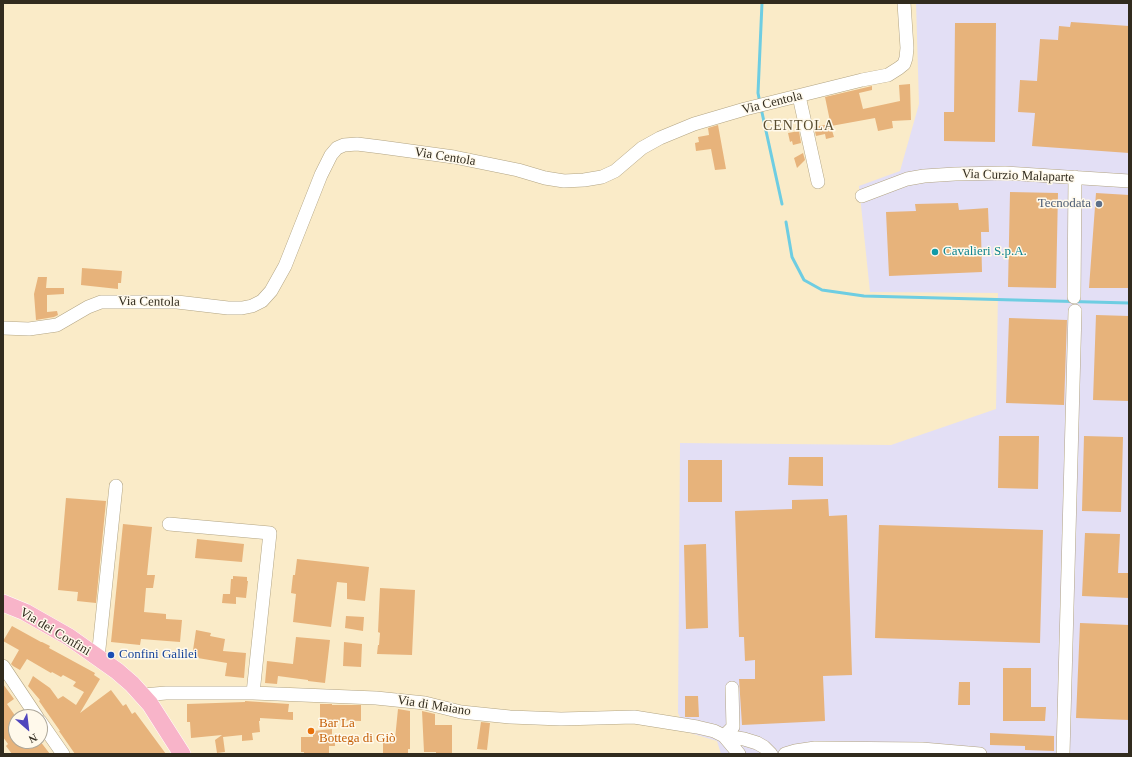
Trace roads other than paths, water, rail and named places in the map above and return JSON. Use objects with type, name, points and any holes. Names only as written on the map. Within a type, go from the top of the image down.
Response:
[{"type":"main road","name":"Via dei Confini","points":[[3,603],[25,612],[69,637],[116,671],[143,695],[182,754]]},
{"type":"street","name":"Via Centola","points":[[3,328],[29,329],[57,325],[88,307],[101,302],[177,302],[228,308],[252,306],[262,301],[271,291],[285,266],[321,176],[331,155],[337,148],[344,145],[357,144],[454,157],[564,181],[584,180],[602,176],[616,171],[642,148],[660,138],[694,124],[745,109],[888,74],[899,68],[904,64],[907,48],[904,3]]},
{"type":"street","points":[[799,96],[818,182]]},
{"type":"street","name":"Via Curzio Malaparte","points":[[862,196],[906,179],[924,176],[997,172],[1129,181]]},
{"type":"street","points":[[1074,297],[1075,177]]},
{"type":"street","points":[[1063,754],[1075,311]]},
{"type":"street","points":[[98,658],[116,486]]},
{"type":"street","points":[[169,524],[270,533],[253,693]]},
{"type":"street","points":[[3,666],[32,709]]},
{"type":"street","points":[[724,736],[733,727],[732,688]]},
{"type":"street","name":"Via di Maiano","points":[[143,695],[166,693],[253,693],[376,698],[425,704],[461,712],[510,717],[561,719],[634,717],[714,731],[724,736],[754,742],[764,747],[771,754]]},
{"type":"street","points":[[48,732],[63,754]]},
{"type":"street","name":"Via di Maiano","points":[[724,736],[739,754]]},
{"type":"street","points":[[785,754],[815,748],[922,749],[980,754]]},
{"type":"waterway","points":[[760,103],[758,93],[762,3]]},
{"type":"waterway","points":[[761,108],[782,204]]},
{"type":"waterway","points":[[786,222],[792,257],[804,280],[822,290],[864,296],[1129,303]]},
{"type":"place","name":"Tecnodata","points":[[1099,204]]},
{"type":"place","name":"Cavalieri S.p.A.","points":[[935,252]]},
{"type":"place","name":"Confini Galilei","points":[[111,655]]},
{"type":"place","name":"Bar La Bottega di Giò","points":[[311,731]]},
{"type":"district","name":"CENTOLA","points":[[799,126]]}]
